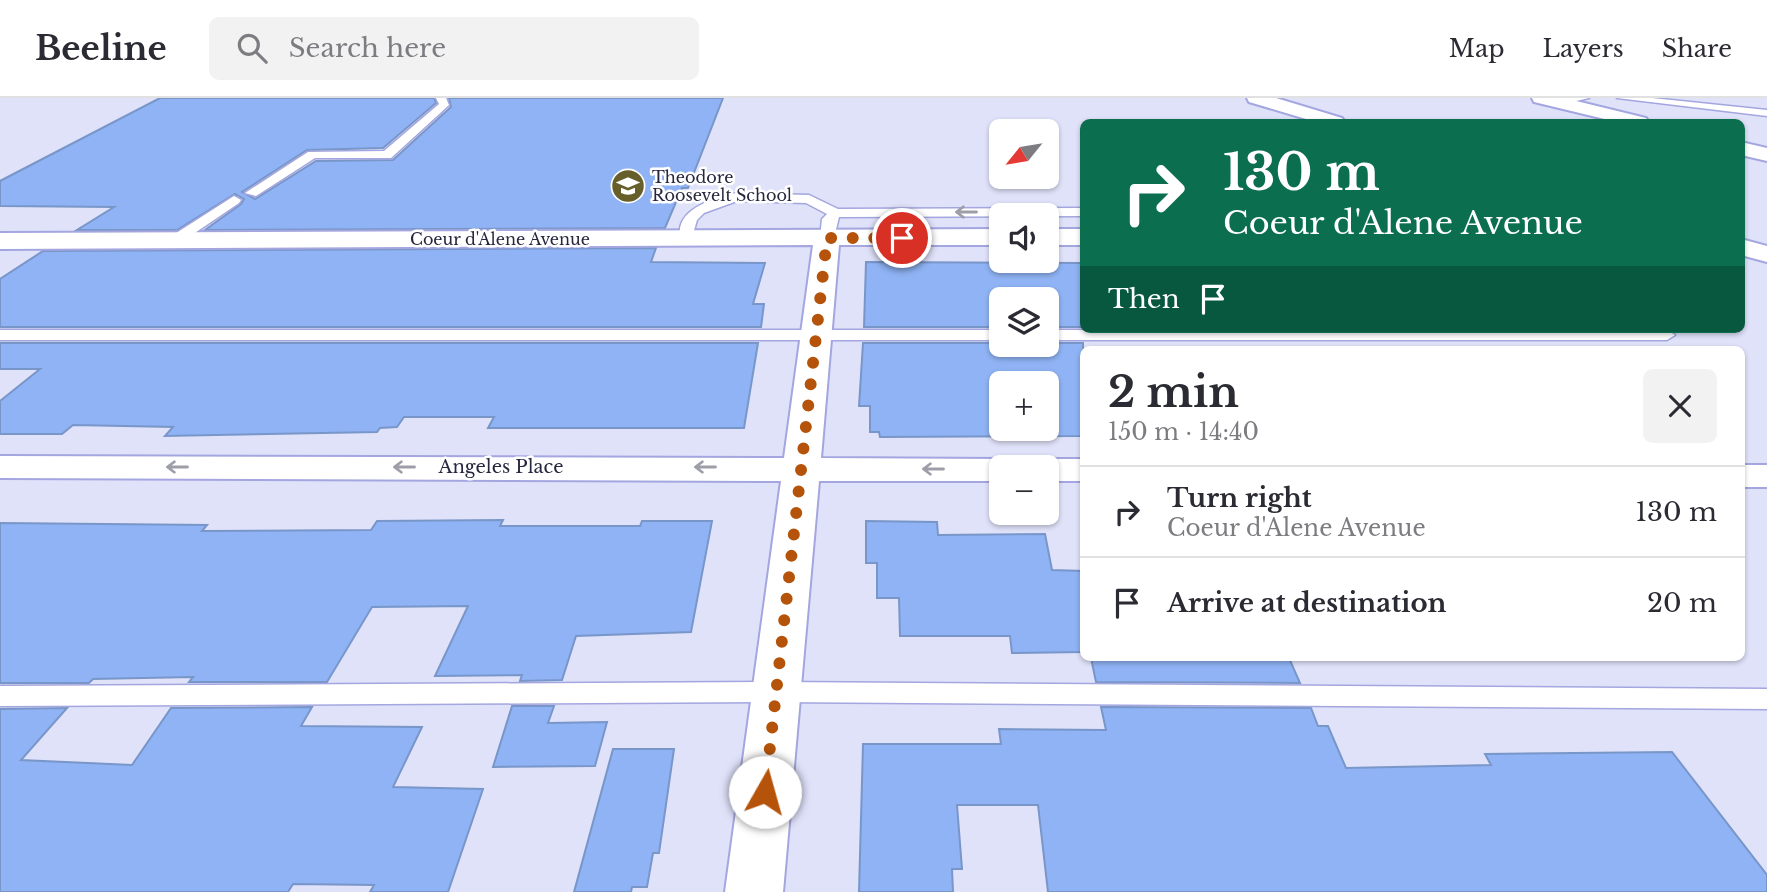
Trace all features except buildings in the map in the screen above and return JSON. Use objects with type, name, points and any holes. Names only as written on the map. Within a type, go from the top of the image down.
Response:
[{"type":"street","points":[[1256,98],[1325,119]]},
{"type":"street","points":[[1550,100],[1627,119]]},
{"type":"street","points":[[1745,149],[1767,155]]},
{"type":"street","points":[[754,892],[831,225]]},
{"type":"street","name":"Coeur d'Alene Avenue","points":[[0,241],[686,238],[831,225],[989,236]]},
{"type":"street","points":[[1059,237],[1080,237]]},
{"type":"street","points":[[1745,248],[1767,254]]},
{"type":"street","name":"Angeles Place","points":[[0,467],[989,470]]},
{"type":"street","points":[[1059,470],[1080,470]]},
{"type":"street","points":[[1745,476],[1767,476]]},
{"type":"lane","points":[[251,193],[312,154],[387,155],[444,106],[441,98]]},
{"type":"lane","points":[[1550,100],[1584,98]]},
{"type":"lane","points":[[1622,98],[1767,113]]},
{"type":"lane","points":[[686,238],[691,219],[699,210],[736,197],[809,200],[831,225],[1080,212]]},
{"type":"lane","points":[[175,240],[234,200]]},
{"type":"lane","points":[[0,335],[989,335]]},
{"type":"lane","points":[[1059,335],[1667,335]]},
{"type":"lane","points":[[0,696],[777,692],[1767,699]]},
{"type":"place","name":"Theodore Roosevelt School","points":[[628,186]]},
{"type":"route","points":[[765,792],[827,238],[902,238]]}]
